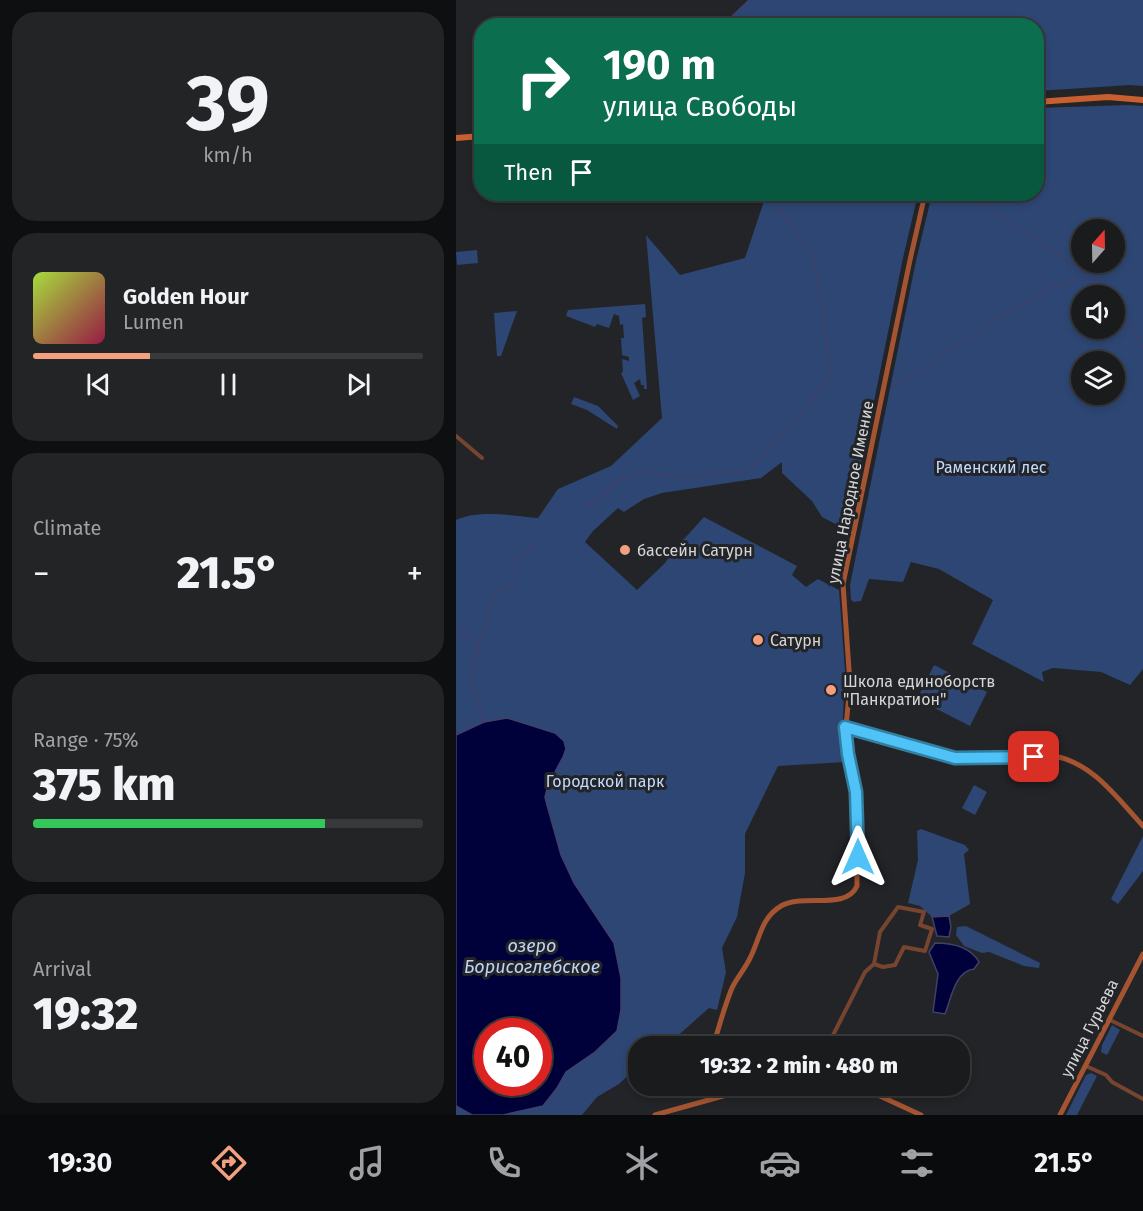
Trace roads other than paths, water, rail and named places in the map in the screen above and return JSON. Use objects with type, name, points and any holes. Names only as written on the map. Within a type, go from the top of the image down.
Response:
[{"type":"main road","points":[[1044,101],[1108,97],[1143,100]]},
{"type":"main road","points":[[456,138],[474,137]]},
{"type":"street","name":"улица Народное Имение","points":[[717,1036],[733,986],[748,963],[760,930],[768,918],[784,904],[843,899],[855,891],[858,879],[856,792],[845,727],[850,684],[843,584],[923,201]]},
{"type":"street","points":[[456,436],[482,458]]},
{"type":"street","points":[[845,727],[955,758],[1061,757],[1073,761],[1096,776],[1143,826]]},
{"type":"street","points":[[833,1036],[865,972],[874,964],[880,932],[898,907],[924,912],[921,925],[932,928],[925,951],[904,947],[895,965],[883,968],[874,964]]},
{"type":"street","name":"улица Гурьева","points":[[1060,1115],[1143,954]]},
{"type":"street","points":[[1110,1020],[1143,1036]]},
{"type":"street","points":[[1086,1066],[1106,1075],[1112,1082],[1143,1099]]},
{"type":"street","points":[[655,1115],[723,1096]]},
{"type":"street","points":[[880,1096],[921,1115]]},
{"type":"water","name":"озеро Борисоглебское","points":[[507,718],[555,733],[564,741],[566,749],[548,785],[545,797],[561,855],[574,883],[614,943],[621,978],[621,1010],[617,1031],[595,1052],[566,1072],[552,1094],[552,1018],[474,1018],[474,1096],[551,1096],[543,1106],[503,1115],[472,1115],[456,1106],[456,735],[484,722]]},
{"type":"water","points":[[949,916],[951,927],[949,937],[937,936],[932,917]]},
{"type":"water","points":[[935,943],[965,949],[971,952],[979,962],[974,969],[962,975],[958,980],[945,1014],[933,1012],[938,974],[929,952]]},
{"type":"waterway","points":[[730,18],[749,0]]},
{"type":"waterway","points":[[583,508],[602,497],[619,480],[636,473],[693,477],[744,472],[761,459],[827,380],[830,373],[826,333],[812,252],[772,201]]},
{"type":"waterway","points":[[978,201],[1067,260],[1100,285]]},
{"type":"waterway","points":[[891,389],[985,326],[1049,288],[1088,277]]},
{"type":"waterway","points":[[1125,318],[1143,347]]},
{"type":"waterway","points":[[515,569],[516,559],[537,542]]},
{"type":"waterway","points":[[484,722],[470,678],[496,590],[512,585],[514,579]]},
{"type":"waterway","points":[[456,626],[465,635],[472,637],[478,648]]},
{"type":"place","name":"бассейн Сатурн","points":[[625,550]]},
{"type":"place","name":"Сатурн","points":[[758,640]]},
{"type":"place","name":"Школа единоборств \"Панкратион\"","points":[[831,690]]},
{"type":"park label","name":"Раменский лес","points":[[991,467]]},
{"type":"park label","name":"Городской парк","points":[[605,781]]}]
